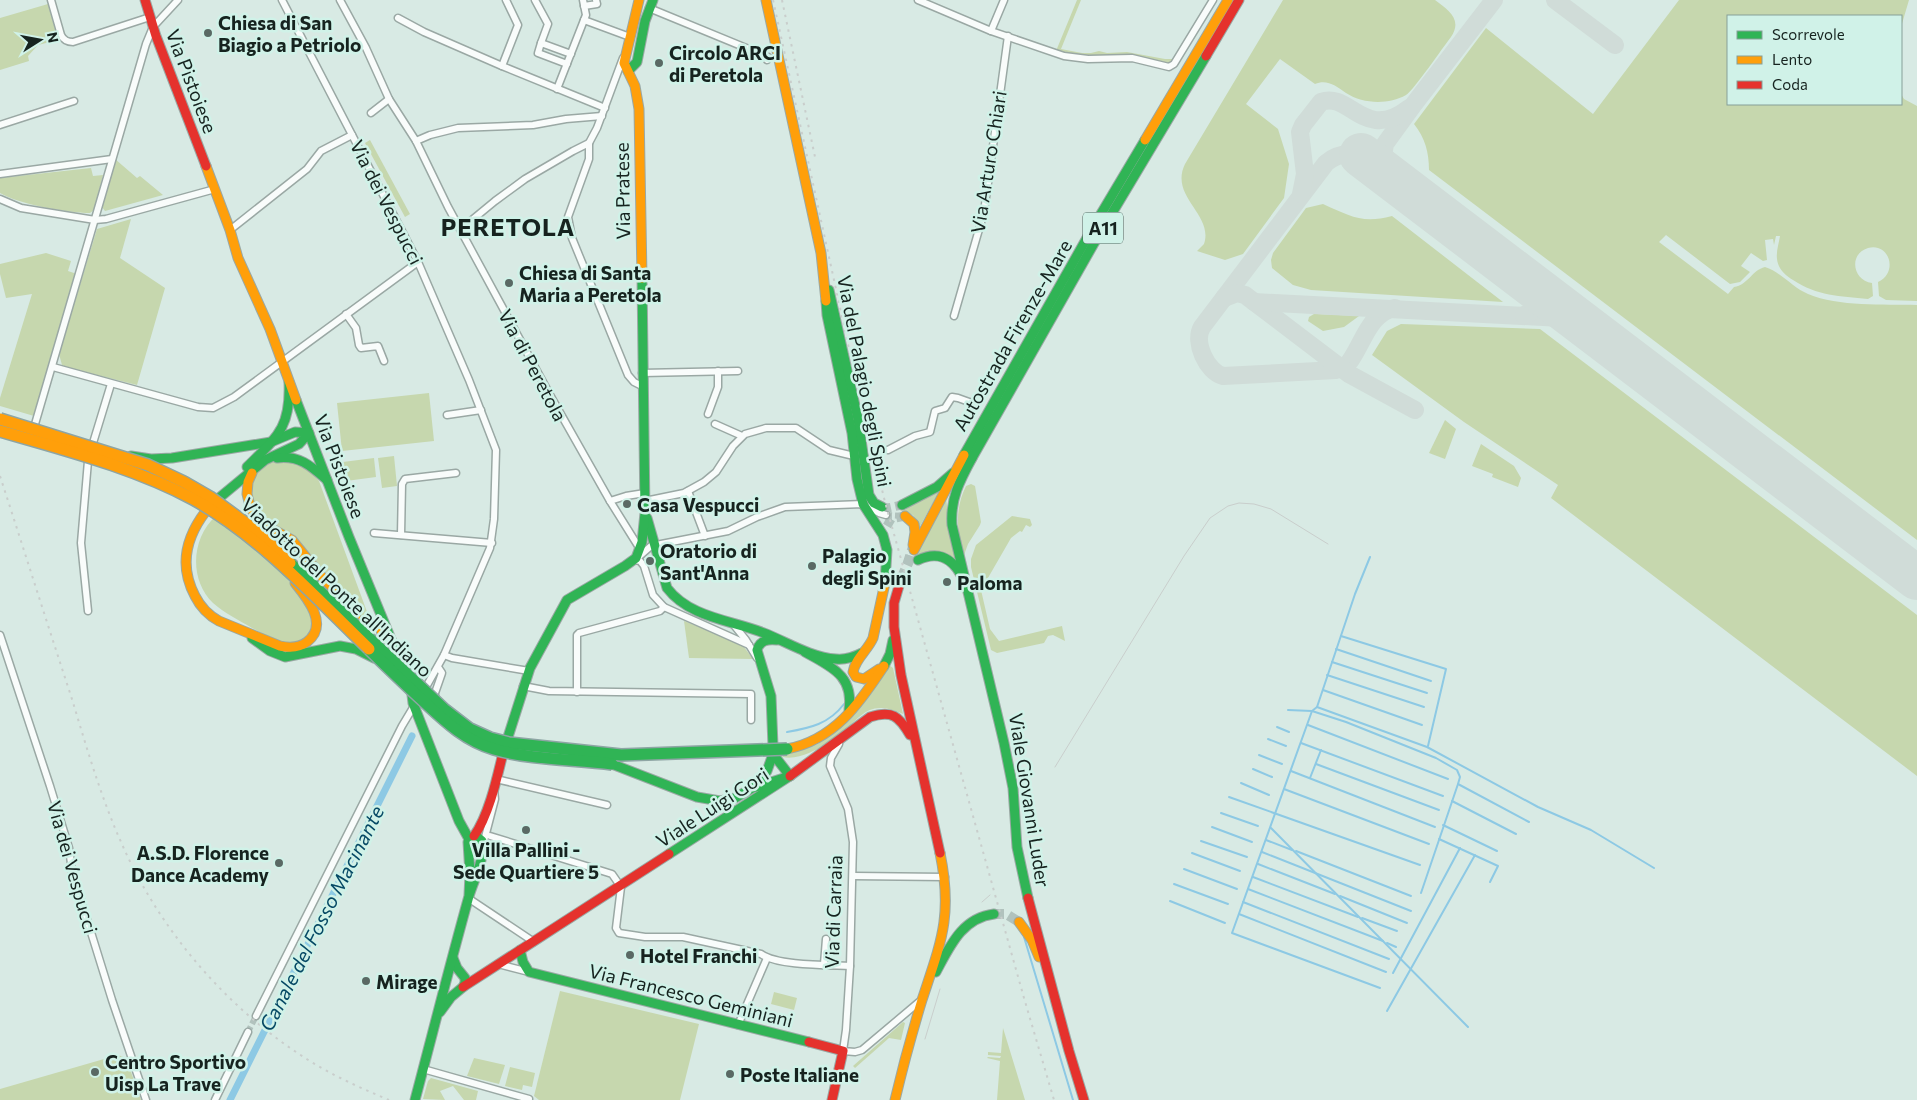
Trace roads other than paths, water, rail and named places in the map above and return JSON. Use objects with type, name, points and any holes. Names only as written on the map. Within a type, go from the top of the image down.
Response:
[{"type":"main road","name":"Via Pistoiese","points":[[145,0],[151,22],[215,189],[244,273],[250,282],[258,303],[268,336],[275,346],[326,480],[400,662]]},
{"type":"main road","points":[[624,57],[639,0]]},
{"type":"main road","name":"Via del Palagio degli Spini","points":[[766,0],[859,426],[863,456],[856,474],[886,541],[887,575],[873,638],[853,668],[853,674],[860,679],[866,678],[884,666]]},
{"type":"main road","name":"Autostrada Firenze-Mare","points":[[968,457],[1087,237],[1228,0]]},
{"type":"main road","name":"Autostrada Firenze-Mare","points":[[968,457],[1239,0]]},
{"type":"main road","points":[[628,71],[634,68],[637,62],[651,4]]},
{"type":"main road","name":"Via Pratese","points":[[624,57],[624,65],[635,86],[639,109],[645,502],[640,548],[635,560]]},
{"type":"main road","name":"Via del Palagio degli Spini","points":[[821,254],[828,320],[850,419],[863,456]]},
{"type":"main road","points":[[232,487],[285,425],[290,404],[289,382]]},
{"type":"main road","name":"Viadotto del Ponte all'Indiano","points":[[0,418],[148,466],[210,496],[240,518],[288,560],[444,709],[464,726],[479,734],[509,743],[621,755],[787,749],[802,747],[817,740],[829,732],[849,712]]},
{"type":"main road","name":"Viadotto del Ponte all'Indiano","points":[[0,431],[112,464],[180,491],[203,505],[243,533],[282,567],[450,727],[477,743],[513,753],[612,764],[704,800],[720,801],[735,798],[752,788],[790,776]]},
{"type":"main road","points":[[114,454],[167,459],[272,442],[295,432],[309,433]]},
{"type":"main road","points":[[219,498],[252,473],[265,460],[299,444],[309,433]]},
{"type":"main road","points":[[265,460],[285,456],[298,458],[312,467],[326,480]]},
{"type":"main road","points":[[915,552],[915,523],[904,510],[937,488],[968,457]]},
{"type":"main road","name":"Viale Giovanni Luder","points":[[968,457],[951,508],[952,525],[1006,753],[1013,788],[1017,847],[1022,874],[1069,1051],[1084,1100]]},
{"type":"main road","points":[[252,473],[248,482],[247,494],[254,514],[262,523],[292,540],[372,640]]},
{"type":"main road","points":[[915,552],[953,473]]},
{"type":"main road","points":[[866,500],[874,503],[884,515],[886,541]]},
{"type":"main road","name":"Via Pratese","points":[[645,502],[667,588],[674,596],[698,610],[733,624],[760,631],[805,652]]},
{"type":"main road","points":[[206,511],[194,527],[188,543],[185,561],[187,580],[199,603],[216,620],[243,631],[266,644],[281,656],[290,656],[332,646],[347,646],[362,650],[383,664]]},
{"type":"main road","name":"Viale Giovanni Luder","points":[[915,552],[950,559],[957,568],[969,592]]},
{"type":"main road","points":[[468,896],[472,838],[481,826],[494,790],[523,686],[529,671],[569,598],[635,560]]},
{"type":"main road","points":[[266,644],[286,648],[297,647],[310,639],[316,626],[316,616],[310,602],[282,567]]},
{"type":"main road","points":[[849,712],[884,666],[891,651],[895,599],[901,579]]},
{"type":"main road","name":"Via Pistoiese","points":[[374,598],[385,647]]},
{"type":"main road","points":[[894,627],[901,675],[945,877],[947,913],[938,952],[922,1000],[895,1100]]},
{"type":"main road","points":[[752,788],[767,770],[773,750],[771,696],[757,650],[765,640],[777,640]]},
{"type":"main road","points":[[805,652],[839,660],[851,658],[865,651]]},
{"type":"main road","points":[[805,652],[845,679],[852,696],[849,712]]},
{"type":"main road","points":[[400,686],[414,701],[459,821],[472,838]]},
{"type":"main road","name":"Viale Luigi Gori","points":[[438,1015],[450,999],[486,971],[756,800],[872,715],[880,713],[892,714],[905,725],[920,764]]},
{"type":"main road","points":[[773,750],[790,776]]},
{"type":"main road","points":[[415,1100],[468,896],[483,847],[480,838],[472,838]]},
{"type":"main road","points":[[922,1000],[963,928],[975,918],[994,914]]},
{"type":"main road","points":[[1019,922],[1027,931],[1036,949],[1069,1051]]},
{"type":"main road","points":[[520,950],[523,962],[530,972]]},
{"type":"main road","points":[[446,979],[452,990],[461,989],[465,980],[453,958]]},
{"type":"main road","points":[[446,979],[453,971],[461,973]]},
{"type":"main road","name":"Via Francesco Geminiani","points":[[530,972],[843,1051]]},
{"type":"main road","name":"Via di Carraia","points":[[832,1100],[843,1051]]},
{"type":"street","points":[[51,0],[61,35],[64,40],[69,42],[151,22],[178,0]]},
{"type":"street","name":"Via dei Vespucci","points":[[282,0],[418,262],[496,453],[492,543],[444,655],[426,687]]},
{"type":"street","name":"Via di Peretola","points":[[340,0],[366,48],[389,99],[416,141],[448,208],[562,418],[610,501],[640,548]]},
{"type":"street","points":[[502,66],[518,25],[506,0]]},
{"type":"street","points":[[535,0],[548,24],[538,53],[567,64]]},
{"type":"street","points":[[557,89],[586,16],[584,3],[596,4],[596,0]]},
{"type":"street","points":[[918,0],[990,31],[1064,56],[1080,59],[1132,58],[1169,67],[1174,64],[1213,0]]},
{"type":"street","points":[[990,31],[1004,0]]},
{"type":"street","points":[[651,4],[768,57],[767,60]]},
{"type":"street","points":[[398,18],[424,32],[502,66],[605,108]]},
{"type":"street","points":[[584,20],[630,37]]},
{"type":"street","points":[[32,435],[151,22]]},
{"type":"street","name":"Via Arturo Chiari","points":[[954,316],[984,212],[1008,36]]},
{"type":"street","points":[[541,44],[571,54]]},
{"type":"street","points":[[624,57],[602,116],[589,143],[589,159],[568,217],[572,238],[628,375],[634,382],[642,386]]},
{"type":"street","points":[[612,88],[628,71]]},
{"type":"street","points":[[371,113],[389,99]]},
{"type":"street","points":[[0,125],[74,101]]},
{"type":"street","points":[[416,141],[458,128],[533,125],[566,119],[602,116]]},
{"type":"street","points":[[230,230],[306,169],[321,151],[352,134]]},
{"type":"street","points":[[461,229],[525,179],[589,143]]},
{"type":"street","points":[[0,174],[112,159]]},
{"type":"street","points":[[0,200],[21,208],[95,220],[106,219],[215,189]]},
{"type":"street","points":[[53,367],[198,407],[213,408],[234,397],[418,262]]},
{"type":"street","points":[[346,314],[356,328],[358,345],[361,348],[378,346],[384,361]]},
{"type":"street","points":[[642,373],[738,371]]},
{"type":"street","points":[[708,414],[718,388],[718,372]]},
{"type":"street","points":[[93,443],[111,384]]},
{"type":"street","points":[[888,450],[915,436],[930,432],[934,411],[945,408],[952,397],[972,403]]},
{"type":"street","points":[[448,415],[480,410]]},
{"type":"street","points":[[715,424],[742,436]]},
{"type":"street","points":[[610,501],[626,496],[645,502],[688,491],[704,482],[716,472],[733,446],[744,434],[766,428],[794,427],[829,450],[863,456]]},
{"type":"street","points":[[88,462],[81,543],[88,611]]},
{"type":"street","points":[[401,535],[402,484],[405,479],[456,474]]},
{"type":"street","points":[[688,491],[704,536]]},
{"type":"street","points":[[749,645],[664,607],[653,595],[644,566],[635,560],[647,549],[655,545],[728,531],[782,507],[866,500]]},
{"type":"street","points":[[374,533],[492,543]]},
{"type":"street","points":[[577,692],[579,633],[660,611],[664,607]]},
{"type":"street","points":[[733,624],[760,663]]},
{"type":"street","name":"Via dei Vespucci","points":[[0,635],[50,786],[69,848],[72,871],[115,1010],[146,1100]]},
{"type":"street","points":[[444,655],[529,671]]},
{"type":"street","points":[[438,667],[442,673],[435,693],[435,702],[438,707],[455,723],[469,731],[506,744]]},
{"type":"street","points":[[523,686],[545,691],[751,694],[751,720]]},
{"type":"street","points":[[256,1016],[414,701]]},
{"type":"street","name":"Via di Carraia","points":[[843,1051],[850,966],[853,842],[850,814],[830,766],[833,753],[847,733]]},
{"type":"street","points":[[496,779],[607,805]]},
{"type":"street","points":[[483,847],[495,798],[494,790]]},
{"type":"street","points":[[490,836],[612,874],[621,886],[616,928],[619,932],[645,937],[683,937],[760,954],[766,958],[780,961],[850,966]]},
{"type":"street","points":[[853,876],[945,877]]},
{"type":"street","points":[[468,896],[534,942]]},
{"type":"street","name":"Via di Carraia","points":[[824,964],[826,939]]},
{"type":"street","points":[[738,1025],[766,958]]},
{"type":"street","name":"Via Francesco Geminiani","points":[[498,964],[530,972]]},
{"type":"street","name":"Viale Luigi Gori","points":[[461,973],[471,975],[486,971]]},
{"type":"street","points":[[843,1051],[853,1052],[862,1050],[922,1000]]},
{"type":"street","points":[[215,1100],[248,1032]]},
{"type":"street","points":[[423,1070],[530,1099]]},
{"type":"waterway","points":[[1370,557],[1355,594],[1317,707],[1312,711],[1232,933],[1380,988]]},
{"type":"waterway","points":[[1341,636],[1446,669],[1428,746]]},
{"type":"waterway","points":[[1336,649],[1431,681]]},
{"type":"waterway","points":[[1332,662],[1427,693]]},
{"type":"waterway","points":[[1327,675],[1424,707]]},
{"type":"waterway","points":[[1323,690],[1422,725]]},
{"type":"waterway","points":[[787,732],[811,727],[825,721],[844,704]]},
{"type":"waterway","points":[[1317,707],[1427,747],[1538,807],[1591,830],[1654,868]]},
{"type":"waterway","points":[[1288,710],[1312,711],[1346,722],[1436,758],[1457,770],[1460,777],[1458,784],[1421,893]]},
{"type":"waterway","points":[[1308,725],[1448,779]]},
{"type":"waterway","points":[[1277,727],[1289,732]]},
{"type":"waterway","name":"Canale del Fosso Macinante","points":[[230,1100],[412,736]]},
{"type":"waterway","points":[[1268,739],[1286,746]]},
{"type":"waterway","points":[[1301,743],[1443,796]]},
{"type":"waterway","points":[[1310,778],[1321,750]]},
{"type":"waterway","points":[[1259,755],[1282,764]]},
{"type":"waterway","points":[[1316,764],[1439,810]]},
{"type":"waterway","points":[[1253,769],[1272,777]]},
{"type":"waterway","points":[[1291,771],[1435,827]]},
{"type":"waterway","points":[[1241,783],[1269,795]]},
{"type":"waterway","points":[[1458,784],[1529,822]]},
{"type":"waterway","points":[[1284,789],[1429,844]]},
{"type":"waterway","points":[[1229,797],[1420,865]]},
{"type":"waterway","points":[[1452,801],[1516,834]]},
{"type":"waterway","points":[[1221,813],[1258,826]]},
{"type":"waterway","points":[[1443,825],[1497,851]]},
{"type":"waterway","points":[[1212,827],[1252,842]]},
{"type":"waterway","points":[[1271,828],[1468,1027]]},
{"type":"waterway","points":[[1439,839],[1498,866],[1490,882]]},
{"type":"waterway","points":[[1266,840],[1292,850]]},
{"type":"waterway","points":[[1201,841],[1247,857]]},
{"type":"waterway","points":[[1393,973],[1460,848]]},
{"type":"waterway","points":[[1296,851],[1411,896]]},
{"type":"waterway","points":[[1262,852],[1411,911]]},
{"type":"waterway","points":[[1192,853],[1240,871]]},
{"type":"waterway","points":[[1387,1011],[1475,855]]},
{"type":"waterway","points":[[1258,864],[1335,894]]},
{"type":"waterway","points":[[1184,869],[1237,889]]},
{"type":"waterway","points":[[1253,877],[1358,917]]},
{"type":"waterway","points":[[1174,884],[1228,904]]},
{"type":"waterway","points":[[1248,889],[1383,941]]},
{"type":"waterway","points":[[1340,896],[1407,923]]},
{"type":"waterway","points":[[1170,901],[1225,923]]},
{"type":"waterway","points":[[1243,902],[1389,959]]},
{"type":"waterway","points":[[1239,914],[1386,972]]},
{"type":"waterway","points":[[1362,918],[1397,931]]},
{"type":"waterway","points":[[1024,937],[1073,1100]]},
{"type":"waterway","points":[[1387,943],[1396,947]]},
{"type":"tunnel","points":[[870,455],[888,450]]},
{"type":"tunnel","points":[[882,507],[888,508],[902,505]]},
{"type":"tunnel","points":[[886,515],[905,516]]},
{"type":"tunnel","points":[[887,526],[891,519],[905,516]]},
{"type":"tunnel","points":[[907,564],[913,545]]},
{"type":"tunnel","points":[[901,579],[914,550]]},
{"type":"tunnel","points":[[994,914],[1006,914],[1019,922]]},
{"type":"tunnel","points":[[248,1032],[256,1016]]},
{"type":"tram line","points":[[1055,767],[1184,556],[1210,518],[1228,506],[1239,503],[1254,504],[1271,509],[1328,544]]},
{"type":"tram line","points":[[982,902],[990,895]]},
{"type":"tram line","points":[[925,1039],[940,989]]},
{"type":"railway","points":[[773,0],[856,381],[885,502],[1054,1100]]},
{"type":"railway","points":[[782,0],[815,157]]},
{"type":"railway","points":[[0,476],[100,788],[121,842],[154,904],[173,933],[195,961],[219,987],[271,1034],[321,1067],[354,1085],[389,1100]]},
{"type":"place","name":"Chiesa di San Biagio a Petriolo","points":[[208,33]]},
{"type":"place","name":"Circolo ARCI di Peretola","points":[[659,63]]},
{"type":"place","name":"Chiesa di Santa Maria a Peretola","points":[[509,283]]},
{"type":"place","name":"Casa Vespucci","points":[[627,504]]},
{"type":"place","name":"Oratorio di Sant'Anna","points":[[650,561]]},
{"type":"place","name":"Palagio degli Spini","points":[[812,566]]},
{"type":"place","name":"Paloma","points":[[947,582]]},
{"type":"place","name":"Villa Pallini - Sede Quartiere 5","points":[[526,830]]},
{"type":"place","name":"A.S.D. Florence Dance Academy","points":[[279,863]]},
{"type":"place","name":"Hotel Franchi","points":[[630,955]]},
{"type":"place","name":"Mirage","points":[[366,981]]},
{"type":"place","name":"Centro Sportivo Uisp La Trave","points":[[95,1072]]},
{"type":"place","name":"Poste Italiane","points":[[730,1074]]},
{"type":"district","name":"PERETOLA","points":[[508,226]]}]
